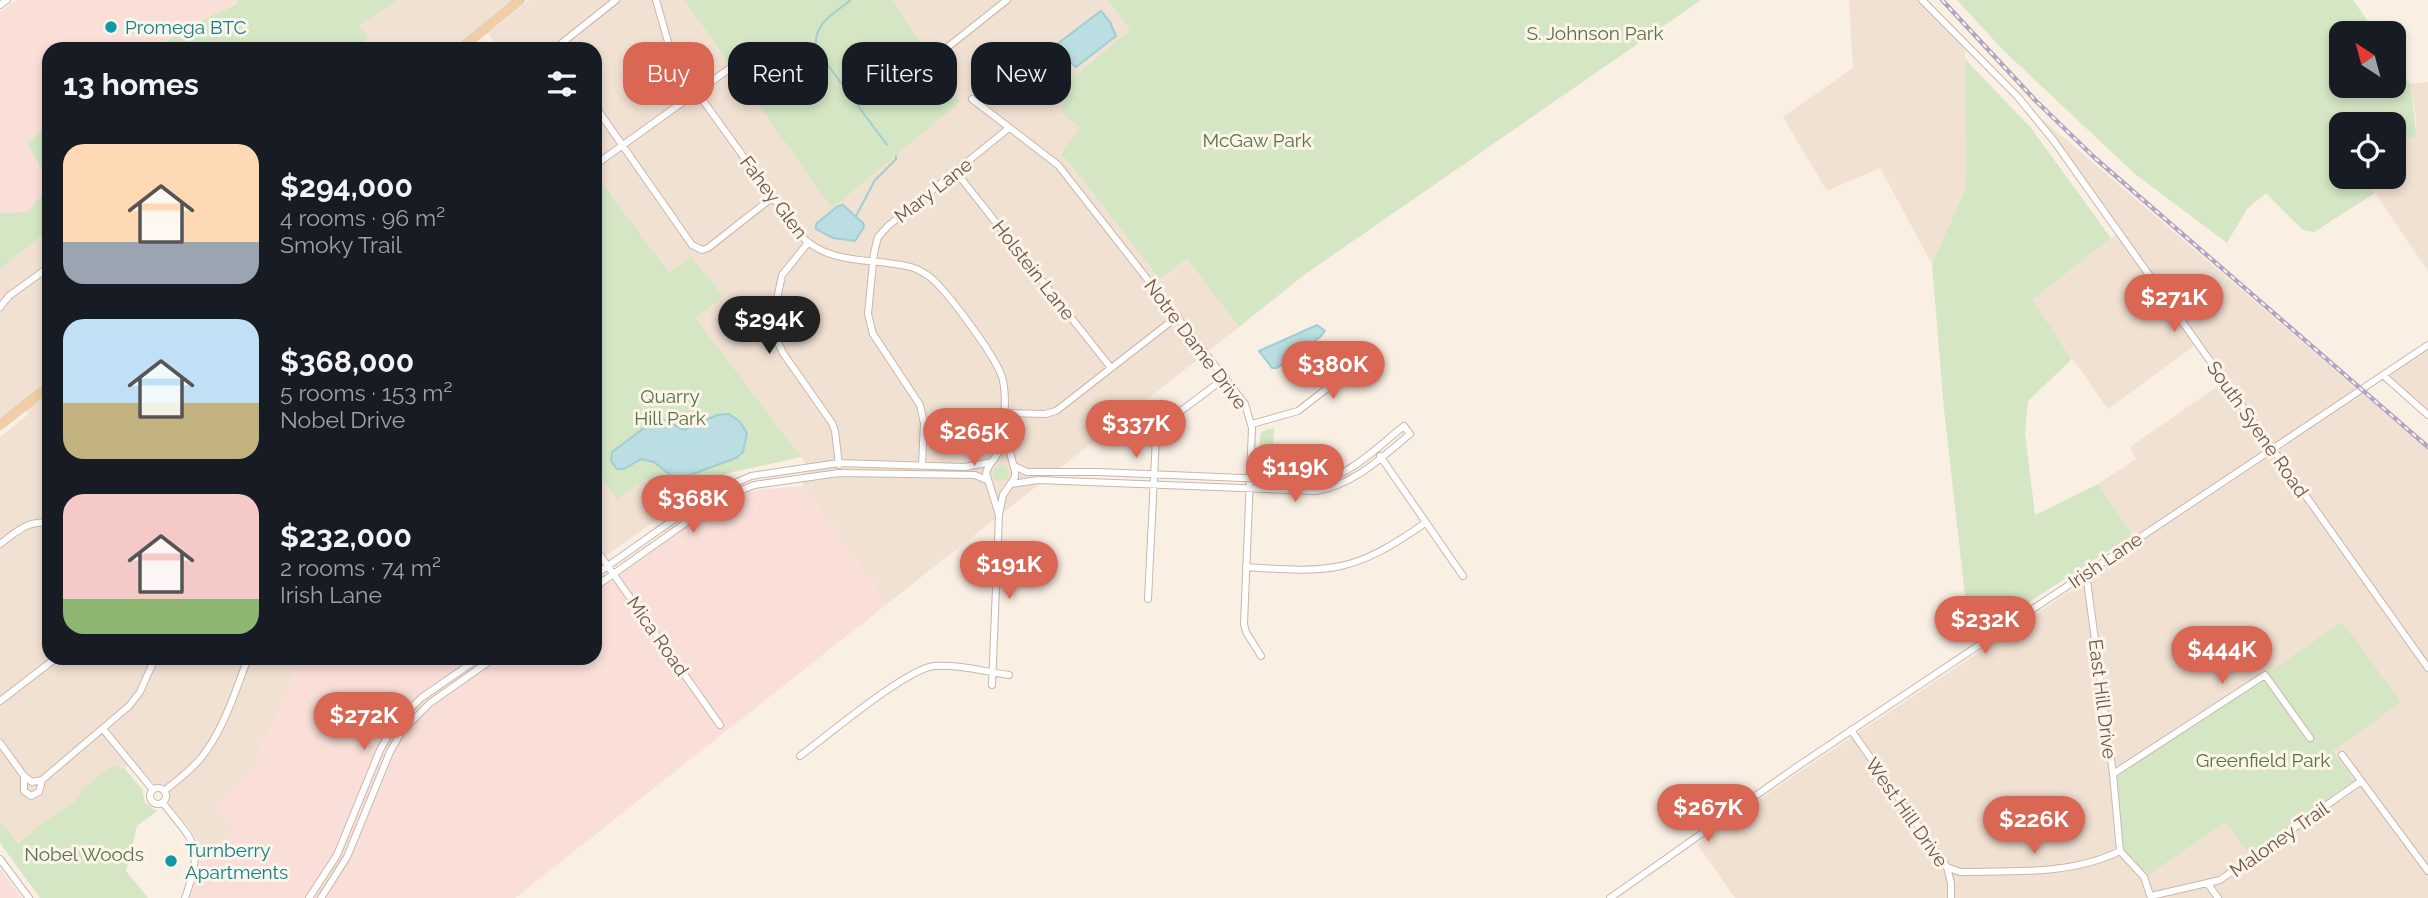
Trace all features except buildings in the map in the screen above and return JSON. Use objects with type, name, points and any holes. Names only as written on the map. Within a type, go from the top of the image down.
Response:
[{"type":"main road","points":[[469,42],[520,0]]},
{"type":"main road","points":[[0,425],[42,392]]},
{"type":"street","points":[[0,5],[7,0]]},
{"type":"street","points":[[563,42],[616,0]]},
{"type":"street","name":"Fahey Glen","points":[[656,0],[668,42]]},
{"type":"street","points":[[954,42],[1007,0]]},
{"type":"street","name":"South Syene Road","points":[[1922,0],[2018,97],[2054,141],[2428,668]]},
{"type":"street","points":[[602,160],[680,105]]},
{"type":"street","name":"Fahey Glen","points":[[706,105],[808,243],[831,255],[911,267],[931,278],[996,362],[1003,380],[1003,426],[999,452],[987,469],[999,515]]},
{"type":"street","name":"Notre Dame Drive","points":[[980,105],[1058,165],[1245,404],[1252,424],[1244,624],[1261,656]]},
{"type":"street","points":[[602,116],[692,245],[702,250],[773,197]]},
{"type":"street","name":"Mary Lane","points":[[922,465],[924,423],[920,405],[870,328],[868,314],[876,243],[888,226],[1009,128]]},
{"type":"street","name":"Holstein Lane","points":[[956,172],[1111,368]]},
{"type":"street","points":[[808,243],[782,275],[777,299],[776,338],[778,345],[832,423],[839,473]]},
{"type":"street","points":[[0,307],[9,296],[42,272]]},
{"type":"street","points":[[1003,412],[1051,413],[1178,316]]},
{"type":"street","name":"Irish Lane","points":[[1611,898],[1851,730],[2428,345]]},
{"type":"street","points":[[1252,424],[1298,411],[1361,362]]},
{"type":"street","points":[[2383,375],[2428,415]]},
{"type":"street","points":[[1148,600],[1155,441],[1164,424],[1226,377]]},
{"type":"street","name":"Fahey Glen","points":[[999,515],[1003,495],[1015,477],[1003,426]]},
{"type":"street","points":[[602,570],[717,489],[751,476],[839,463],[965,467],[1005,460],[1027,472],[1098,472],[1324,481],[1346,471],[1404,426],[1410,434],[1381,458],[1339,486],[1316,491],[1038,480],[998,488],[975,475],[839,473],[754,485],[722,498],[602,582]]},
{"type":"street","points":[[1374,449],[1463,576]]},
{"type":"street","points":[[1098,472],[1098,483]]},
{"type":"street","points":[[1315,481],[1316,491]]},
{"type":"street","points":[[717,489],[722,498]]},
{"type":"street","points":[[992,685],[999,515]]},
{"type":"street","points":[[0,544],[28,524],[42,523]]},
{"type":"street","points":[[1246,567],[1304,570],[1345,566],[1361,562],[1392,546],[1425,523]]},
{"type":"street","name":"Mica Road","points":[[602,558],[720,725]]},
{"type":"street","name":"East Hill Drive","points":[[2086,573],[2113,774],[2120,851]]},
{"type":"street","points":[[0,701],[47,665]]},
{"type":"street","points":[[0,743],[24,776],[32,782],[41,780],[129,706],[140,692],[152,665]]},
{"type":"street","points":[[164,791],[190,770],[210,746],[245,665]]},
{"type":"street","points":[[309,898],[337,855],[380,750],[394,725],[421,698],[469,665]]},
{"type":"street","points":[[321,898],[347,857],[390,752],[402,731],[430,703],[484,665]]},
{"type":"street","points":[[800,756],[922,668],[946,666],[1009,675]]},
{"type":"street","points":[[2113,774],[2265,675],[2310,738]]},
{"type":"street","points":[[103,729],[153,790]]},
{"type":"street","name":"West Hill Drive","points":[[1851,730],[1947,867],[1951,898]]},
{"type":"street","points":[[2342,755],[2428,871]]},
{"type":"street","points":[[24,776],[24,791],[31,796],[39,792],[41,780]]},
{"type":"street","name":"Maloney Trail","points":[[2151,897],[2220,880],[2361,781]]},
{"type":"street","points":[[153,790],[164,791]]},
{"type":"street","points":[[153,790],[150,795],[153,802],[163,803]]},
{"type":"street","points":[[163,803],[166,796],[164,791]]},
{"type":"street","points":[[163,803],[185,830],[194,847],[196,866],[186,898]]},
{"type":"street","points":[[1947,867],[1960,872],[2064,867],[2090,863],[2120,851],[2144,877],[2151,897]]},
{"type":"street","points":[[0,859],[29,898]]},
{"type":"street","points":[[2208,884],[2218,898]]},
{"type":"shaded area","points":[[17,0],[245,0],[202,20],[165,42],[42,42],[42,129],[27,144],[42,169],[42,195],[28,212],[0,213],[0,12]]},
{"type":"shaded area","points":[[398,0],[516,0],[467,42],[363,42],[368,38],[359,25]]},
{"type":"shaded area","points":[[529,0],[684,0],[728,62],[728,105],[759,105],[832,207],[960,102],[957,98],[957,42],[920,42],[892,0],[1108,0],[1130,30],[1073,77],[1081,128],[1061,155],[1161,279],[1187,259],[1239,327],[887,604],[804,486],[807,467],[801,457],[728,473],[707,484],[604,557],[602,42],[495,42],[488,33]]},
{"type":"shaded area","points":[[1849,0],[1922,0],[1965,45],[1966,187],[1932,264],[1880,168],[1827,191],[1783,117],[1853,68]]},
{"type":"shaded area","points":[[2428,82],[2428,271],[2371,189],[2406,189],[2406,138],[2416,139],[2416,119],[2410,84]]},
{"type":"shaded area","points":[[2028,107],[2428,450],[2428,898],[1735,898],[1697,844],[1789,779],[2130,551],[2127,546],[2136,539],[2098,484],[2136,459],[2130,447],[2224,382],[2197,344],[2108,409],[2031,300],[2119,232]]},
{"type":"shaded area","points":[[42,236],[42,665],[295,665],[290,684],[254,765],[214,806],[233,831],[200,857],[197,841],[170,805],[169,794],[162,786],[152,782],[134,761],[20,847],[0,821],[0,437],[29,414],[20,403],[0,418],[0,269]]},
{"type":"shaded area","points":[[2428,345],[2428,415],[2383,375]]},
{"type":"shaded area","points":[[804,486],[887,604],[515,898],[189,898],[200,857],[233,831],[214,806],[254,765],[290,684],[295,665],[602,665],[602,573],[609,582],[713,508],[734,496],[755,490]]},
{"type":"shaded area","points":[[0,868],[22,898],[0,898]]},
{"type":"green space","points":[[238,0],[398,0],[359,25],[368,38],[363,42],[165,42],[202,20],[237,4]]},
{"type":"green space","points":[[684,0],[892,0],[920,42],[842,42],[842,105],[956,105],[832,208],[759,105],[828,105],[828,42],[728,42],[728,62]]},
{"type":"green space","name":"McGaw Park","points":[[1108,0],[1701,0],[1304,275],[1239,327],[1187,259],[1160,279],[1061,155],[1080,128],[1061,112],[1063,105],[1071,105],[1073,77],[1130,30]]},
{"type":"green space","points":[[1957,0],[2353,0],[2368,21],[2329,21],[2329,98],[2406,98],[2406,78],[2410,84],[2417,139],[2406,138],[2406,112],[2329,112],[2329,189],[2371,189],[2375,193],[2314,232],[2303,230],[2266,193],[2247,209],[2227,243],[2135,174],[2003,50]]},
{"type":"green space","points":[[1965,59],[2031,128],[2111,238],[2032,300],[2072,359],[2028,401],[2025,433],[2035,515],[2098,484],[2133,535],[1970,640],[1944,409],[1932,264],[1966,187]]},
{"type":"green space","points":[[42,129],[42,169],[27,144]]},
{"type":"green space","name":"Quarry Hill Park","points":[[602,183],[669,273],[691,256],[723,296],[695,318],[801,457],[728,473],[707,484],[670,511],[646,478],[617,499],[602,479]]},
{"type":"green space","points":[[42,195],[42,236],[0,269],[0,213],[28,212]]},
{"type":"green space","points":[[1274,428],[1272,471],[1262,471],[1260,435],[1263,431]]},
{"type":"green space","points":[[1001,465],[1007,467],[1007,479],[1001,481],[995,479],[993,473],[995,467]]},
{"type":"green space","name":"Greenfield Park","points":[[2342,622],[2401,702],[2333,751],[2354,780],[2250,855],[2226,822],[2148,875],[2123,849],[2118,776]]},
{"type":"green space","name":"Nobel Woods","points":[[116,766],[121,770],[124,768],[142,789],[145,803],[157,811],[137,826],[126,871],[148,898],[40,898],[0,843],[0,821],[18,844],[45,821],[74,802],[85,787]]},
{"type":"water","points":[[1101,11],[1116,36],[1076,67],[1071,63],[1071,42],[1060,42]]},
{"type":"water","points":[[843,205],[863,223],[864,227],[855,241],[833,238],[816,229],[816,224]]},
{"type":"water","points":[[1317,325],[1325,331],[1320,337],[1277,368],[1272,368],[1259,351]]},
{"type":"water","points":[[729,414],[740,422],[747,433],[743,452],[736,458],[679,479],[654,462],[641,459],[624,469],[617,469],[611,461],[612,452],[652,422],[663,419],[684,430],[717,415]]},
{"type":"waterway","points":[[851,0],[821,26],[816,49],[887,145]]},
{"type":"waterway","points":[[856,216],[875,180],[896,156]]},
{"type":"railway","points":[[1942,0],[2036,101],[2096,159],[2428,447]]},
{"type":"place","name":"Promega BTC","points":[[111,27]]},
{"type":"place","name":"Turnberry Apartments","points":[[171,861]]},
{"type":"park label","name":"S. Johnson Park","points":[[1595,33]]}]
